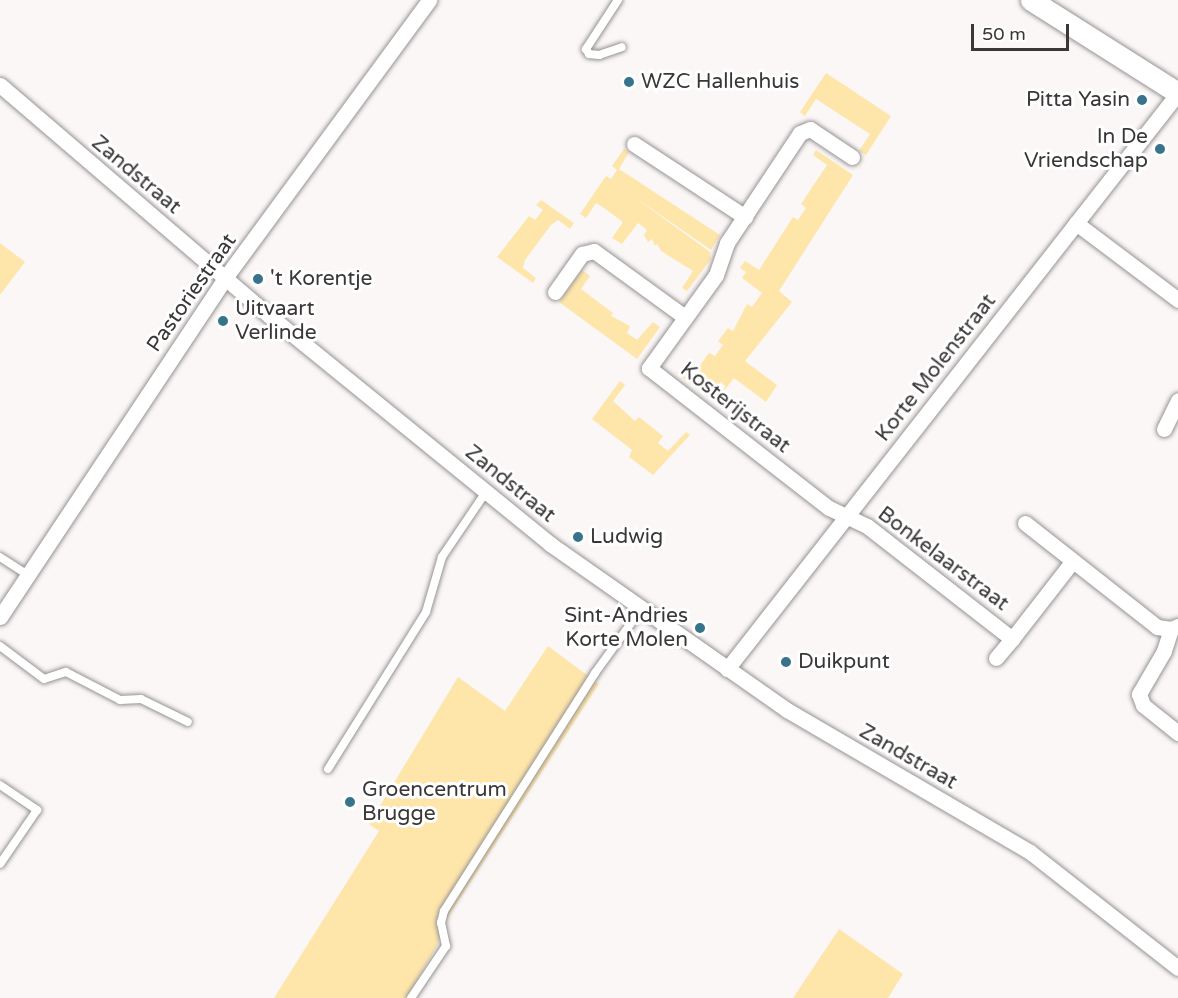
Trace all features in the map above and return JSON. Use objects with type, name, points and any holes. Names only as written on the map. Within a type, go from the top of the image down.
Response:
[{"type":"main road","points":[[1031,0],[1178,93]]},
{"type":"street","name":"Pastoriestraat","points":[[0,617],[225,278],[429,0]]},
{"type":"street","name":"Zandstraat","points":[[0,85],[225,278],[550,544],[802,720],[1030,852],[1178,968]]},
{"type":"street","name":"Korte Molenstraat","points":[[727,669],[1178,93]]},
{"type":"street","name":"Kosterijstraat","points":[[847,515],[829,508],[649,368],[716,275],[727,243],[792,142],[805,129],[852,157]]},
{"type":"street","points":[[634,144],[745,216]]},
{"type":"street","points":[[1076,223],[1178,300]]},
{"type":"street","points":[[555,292],[582,254],[594,251],[685,317]]},
{"type":"street","points":[[1164,429],[1178,400]]},
{"type":"street","name":"Bonkelaarstraat","points":[[847,515],[867,526],[1012,639]]},
{"type":"street","points":[[1025,523],[1157,627],[1174,628],[1164,651],[1139,694],[1143,705],[1178,733]]},
{"type":"street","name":"Bonkelaarstraat","points":[[996,658],[1072,562]]},
{"type":"lane","points":[[618,0],[586,49],[589,54],[599,55],[622,47]]},
{"type":"lane","points":[[327,769],[426,612],[442,557],[486,492]]},
{"type":"lane","points":[[0,557],[28,575]]},
{"type":"lane","points":[[411,998],[446,946],[441,923],[444,911],[595,673],[642,608]]},
{"type":"lane","points":[[0,646],[44,679],[66,672],[120,700],[141,699],[188,722]]},
{"type":"lane","points":[[0,785],[37,810],[0,864]]},
{"type":"shaded area","points":[[826,73],[891,116],[866,155],[859,151],[870,134],[816,99],[805,116],[800,112]]},
{"type":"shaded area","points":[[624,149],[629,152],[619,169],[720,235],[711,250],[633,196],[710,252],[711,259],[687,291],[682,288],[693,271],[661,251],[652,239],[648,242],[644,235],[647,230],[638,223],[622,244],[612,238],[623,222],[604,208],[596,203],[586,218],[580,214],[606,176],[611,179],[617,170],[612,166]]},
{"type":"shaded area","points":[[816,150],[853,175],[779,291],[792,302],[745,361],[777,385],[766,402],[734,378],[723,392],[725,386],[721,382],[708,397],[674,371],[690,379],[709,353],[715,356],[723,345],[718,341],[728,328],[733,331],[747,304],[752,307],[762,293],[742,278],[746,272],[740,268],[745,261],[759,270],[793,217],[798,220],[806,208],[801,204],[827,165],[813,155]]},
{"type":"shaded area","points":[[541,200],[574,223],[570,229],[558,220],[551,225],[525,260],[523,268],[536,278],[533,283],[497,257],[529,216],[535,220],[543,210],[536,205]]},
{"type":"shaded area","points":[[0,243],[25,262],[0,295]]},
{"type":"shaded area","points":[[582,270],[590,276],[581,289],[613,313],[611,316],[630,326],[627,333],[637,340],[653,322],[660,327],[637,359],[559,302]]},
{"type":"shaded area","points":[[620,381],[625,385],[613,401],[635,421],[639,417],[663,436],[658,443],[668,451],[686,432],[690,435],[653,475],[629,457],[632,450],[592,419]]},
{"type":"shaded area","points":[[548,646],[599,684],[446,920],[436,948],[406,998],[274,998],[379,831],[369,824],[458,677],[505,711]]},
{"type":"shaded area","points":[[839,929],[903,974],[888,998],[793,998]]},
{"type":"place","name":"WZC Hallenhuis","points":[[629,82]]},
{"type":"place","name":"Pitta Yasin","points":[[1142,100]]},
{"type":"place","name":"In De Vriendschap","points":[[1160,149]]},
{"type":"place","name":"'t Korentje","points":[[258,279]]},
{"type":"place","name":"Uitvaart Verlinde","points":[[223,321]]},
{"type":"place","name":"Ludwig","points":[[578,537]]},
{"type":"place","name":"Sint-Andries Korte Molen","points":[[700,628]]},
{"type":"place","name":"Duikpunt","points":[[786,662]]},
{"type":"place","name":"Groencentrum Brugge","points":[[350,802]]}]
